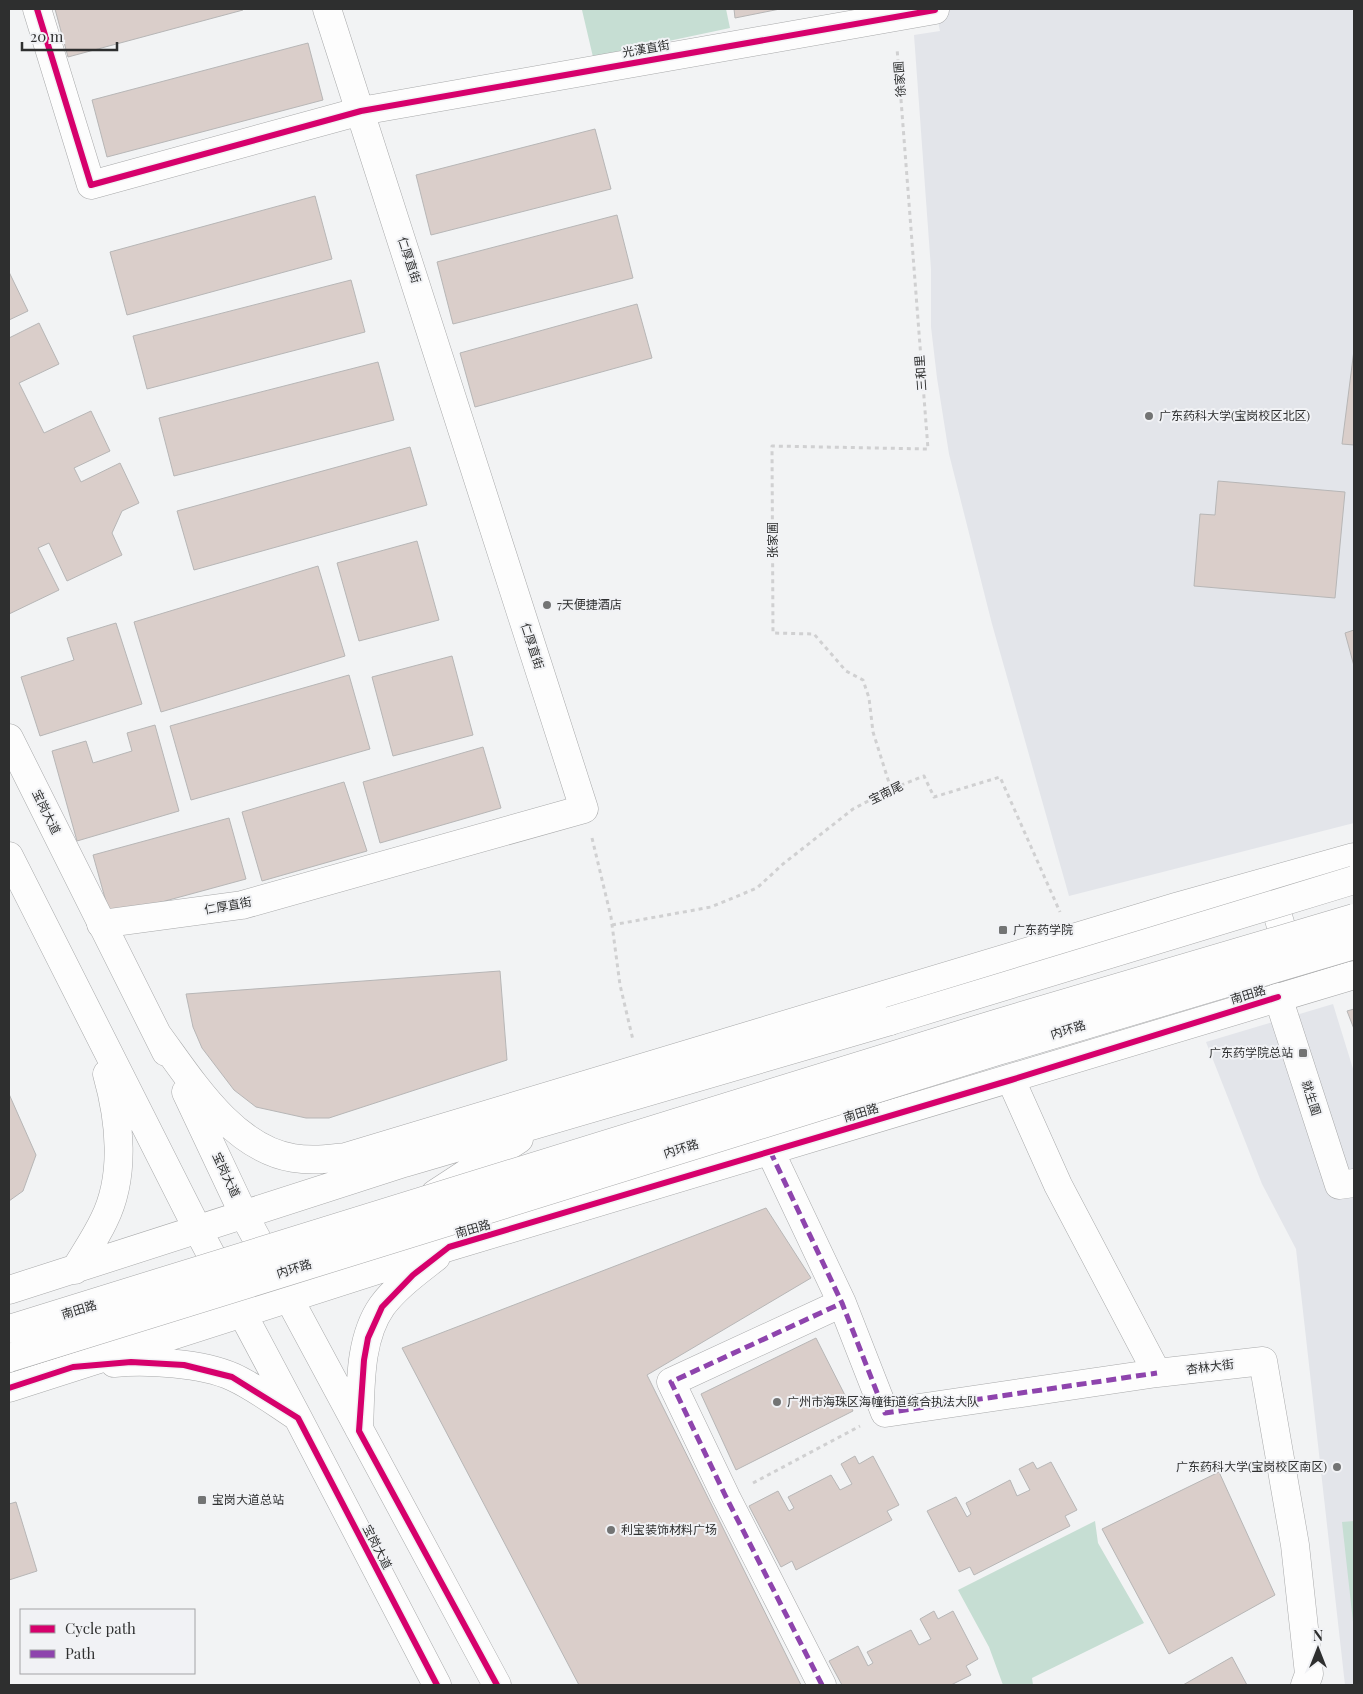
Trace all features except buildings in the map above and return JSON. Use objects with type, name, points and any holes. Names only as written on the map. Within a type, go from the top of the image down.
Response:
[{"type":"main road","name":"光漢直街","points":[[37,9],[91,185],[362,111],[895,13],[935,10]]},
{"type":"main road","name":"仁厚直街","points":[[101,924],[242,905],[584,809],[362,111],[327,9]]},
{"type":"main road","name":"宝岗大道","points":[[9,738],[157,1034],[244,1215],[497,1685]]},
{"type":"main road","name":"宝岗大道","points":[[9,856],[92,1025],[437,1685]]},
{"type":"main road","points":[[157,1034],[220,1116],[238,1132],[265,1149],[292,1158],[321,1160],[346,1157],[1268,881],[1354,857]]},
{"type":"main road","points":[[9,1290],[404,1164],[890,1021],[1354,880]]},
{"type":"main road","points":[[1268,881],[1285,940]]},
{"type":"main road","points":[[9,1331],[989,1026],[1354,919]]},
{"type":"main road","name":"南田路","points":[[9,1331],[1354,919]]},
{"type":"main road","name":"内环路","points":[[9,1358],[998,1051],[1354,945]]},
{"type":"main road","name":"南田路","points":[[9,1388],[449,1248],[1354,975]]},
{"type":"main road","name":"就生圍","points":[[1278,997],[1339,1185],[1354,1183]]},
{"type":"main road","points":[[75,1270],[105,1219],[118,1169],[118,1136],[114,1098],[92,1025]]},
{"type":"main road","points":[[770,1151],[842,1303],[885,1413],[1157,1373],[1058,1185],[1011,1080]]},
{"type":"main road","points":[[420,1204],[541,1124]]},
{"type":"main road","points":[[397,1142],[541,1124]]},
{"type":"main road","points":[[359,1431],[364,1360],[368,1338],[382,1307],[413,1275],[449,1248]]},
{"type":"main road","points":[[822,1685],[726,1497],[671,1382],[842,1303]]},
{"type":"main road","name":"杏林大街","points":[[1157,1373],[1262,1361],[1295,1544],[1309,1674],[1305,1685]]},
{"type":"main road","points":[[73,1367],[131,1362],[184,1364],[232,1377],[298,1418]]},
{"type":"path","points":[[584,809],[612,925],[625,1012],[640,1070]]},
{"type":"path","points":[[726,1497],[885,1413]]},
{"type":"shaded area","name":"广东药科大学(宝岗校区北区)","points":[[935,9],[1354,9],[1354,823],[1069,896],[992,624],[949,454],[937,378],[931,327],[931,269],[914,35],[940,31]]},
{"type":"shaded area","name":"广东药科大学(宝岗校区南区)","points":[[1333,1004],[1354,1072],[1354,1685],[1345,1685],[1296,1249],[1262,1184],[1206,1042]]},
{"type":"green space","points":[[578,9],[726,9],[730,28],[593,57],[582,10]]},
{"type":"green space","points":[[1095,1521],[1098,1543],[1144,1623],[1032,1678],[1033,1685],[1003,1685],[989,1647],[958,1590]]},
{"type":"green space","points":[[1354,1521],[1354,1631],[1342,1522]]},
{"type":"marked path","points":[[770,1151],[842,1303],[885,1413],[1157,1373]]},
{"type":"marked path","points":[[822,1685],[726,1497],[671,1382],[842,1303]]},
{"type":"cycle path","points":[[37,9],[91,185],[361,111],[935,10]]},
{"type":"cycle path","points":[[497,1685],[359,1431],[364,1360],[368,1338],[382,1307],[413,1275],[449,1247],[1011,1080],[1278,997]]},
{"type":"cycle path","points":[[9,1388],[73,1367],[131,1362],[184,1365],[232,1377],[298,1418],[437,1685]]},
{"type":"place","name":"广东药科大学(宝岗校区北区)","points":[[1149,416]]},
{"type":"place","name":"7天便捷酒店","points":[[547,605]]},
{"type":"place","name":"广东药学院","points":[[1003,930]]},
{"type":"place","name":"广东药学院总站","points":[[1303,1053]]},
{"type":"place","name":"广州市海珠区海幢街道综合执法大队","points":[[777,1402]]},
{"type":"place","name":"广东药科大学(宝岗校区南区)","points":[[1337,1467]]},
{"type":"place","name":"宝岗大道总站","points":[[202,1500]]},
{"type":"place","name":"利宝装饰材料广场","points":[[611,1530]]}]
